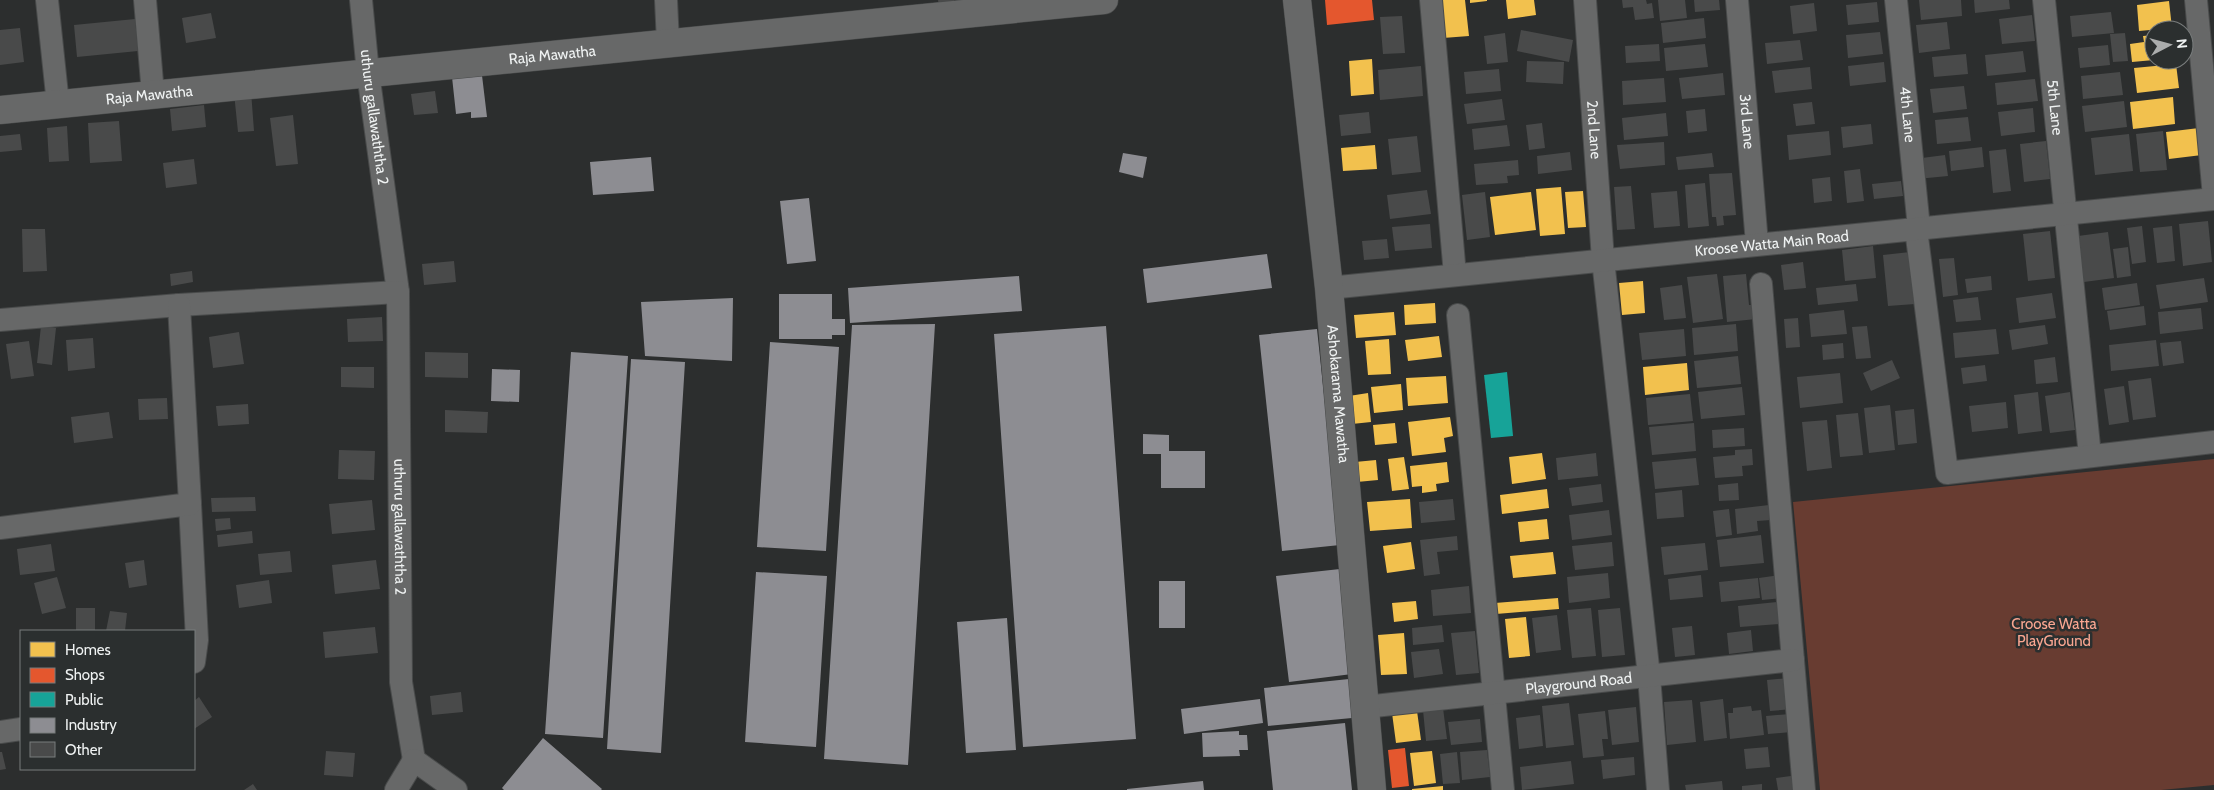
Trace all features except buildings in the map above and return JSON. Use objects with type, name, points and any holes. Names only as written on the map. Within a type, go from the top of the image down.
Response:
[{"type":"street","points":[[47,0],[58,104]]},
{"type":"street","points":[[145,0],[153,94]]},
{"type":"street","name":"uthuru gallawaththa 2","points":[[362,0],[368,73],[398,292],[401,682],[414,760]]},
{"type":"street","points":[[666,0],[668,43]]},
{"type":"street","name":"Raja Mawatha","points":[[0,110],[1104,0]]},
{"type":"street","name":"Ashokarama Mawatha","points":[[1298,0],[1329,288],[1372,790]]},
{"type":"street","points":[[1431,0],[1454,274]]},
{"type":"street","name":"2nd Lane","points":[[1585,0],[1603,260],[1649,676],[1658,790]]},
{"type":"street","name":"3rd Lane","points":[[1737,0],[1757,244]]},
{"type":"street","name":"4th Lane","points":[[1896,0],[1918,229],[1947,473],[2090,456]]},
{"type":"street","name":"5th Lane","points":[[2044,0],[2090,456]]},
{"type":"street","points":[[2196,0],[2214,198]]},
{"type":"street","name":"Kroose Watta Main Road","points":[[1329,288],[2214,198]]},
{"type":"street","points":[[1761,284],[1804,790]]},
{"type":"street","points":[[0,320],[179,305],[398,292]]},
{"type":"street","points":[[179,305],[197,640],[195,655]]},
{"type":"street","points":[[1458,315],[1502,790]]},
{"type":"street","points":[[2090,456],[2214,442]]},
{"type":"street","points":[[0,528],[190,504]]},
{"type":"street","name":"Playground Road","points":[[1365,707],[1792,660]]},
{"type":"street","points":[[0,732],[20,729]]},
{"type":"street","points":[[396,790],[414,760],[456,790]]},
{"type":"green space","name":"Croose Watta PlayGround","points":[[2214,459],[2214,785],[2161,790],[1820,790],[1793,502]]}]
